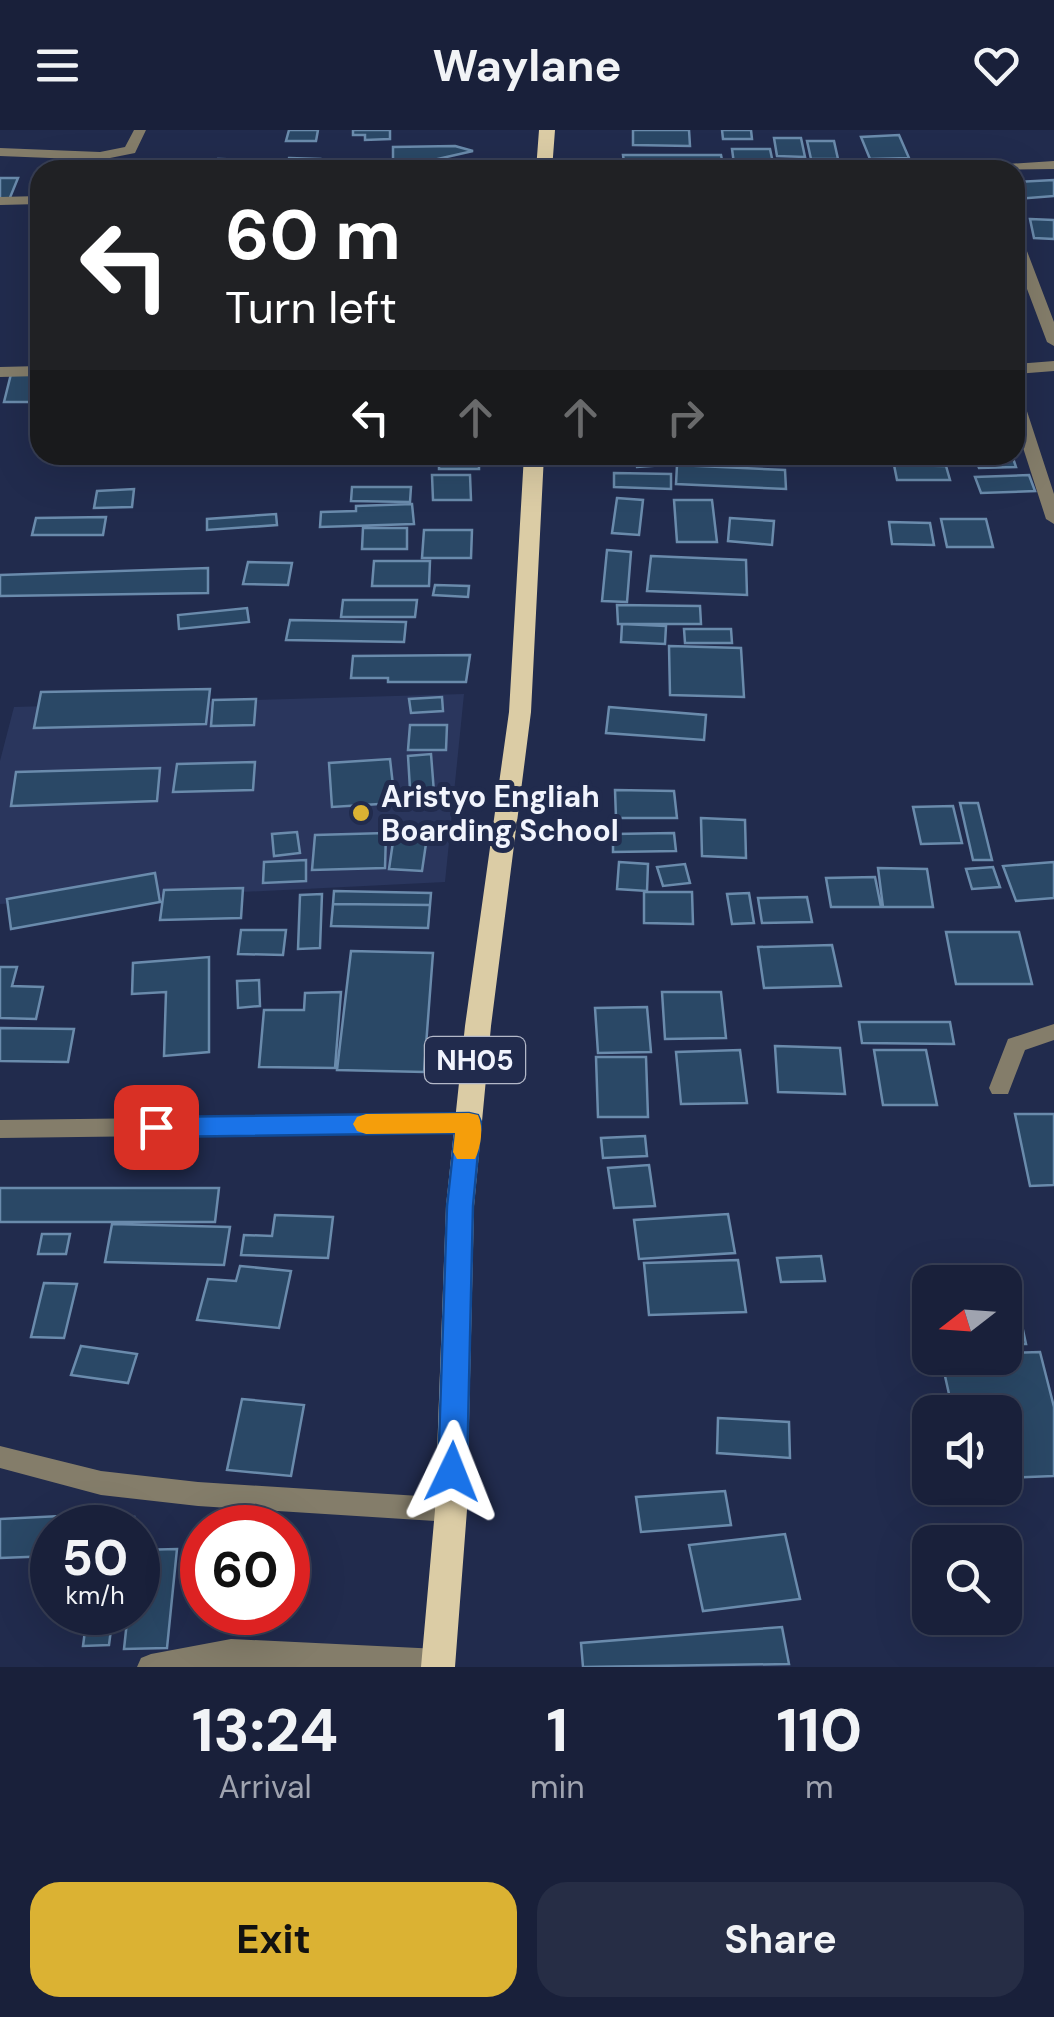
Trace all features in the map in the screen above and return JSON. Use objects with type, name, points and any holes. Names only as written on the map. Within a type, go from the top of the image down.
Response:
[{"type":"main road","points":[[545,160],[547,130]]},
{"type":"main road","name":"NH05","points":[[439,1664],[452,1510],[460,1206],[520,712],[533,465]]},
{"type":"street","points":[[0,152],[100,156],[130,150],[140,130]]},
{"type":"street","points":[[1025,167],[1054,165]]},
{"type":"street","points":[[0,201],[30,200]]},
{"type":"street","points":[[1025,265],[1054,342]]},
{"type":"street","points":[[1025,368],[1054,366]]},
{"type":"street","points":[[0,372],[30,371]]},
{"type":"street","points":[[1025,430],[1054,519]]},
{"type":"street","points":[[1000,1088],[1016,1045],[1054,1032]]},
{"type":"street","points":[[0,1129],[469,1122]]},
{"type":"street","points":[[0,1457],[101,1483],[198,1494],[452,1510]]},
{"type":"street","points":[[150,1667],[230,1652],[439,1664]]},
{"type":"shaded area","points":[[464,694],[445,882],[0,904],[0,761],[14,707]]},
{"type":"building","points":[[289,130],[318,130],[316,141],[286,141]]},
{"type":"building","points":[[353,130],[390,130],[390,139],[365,140],[365,135],[353,135]]},
{"type":"building","points":[[633,130],[689,130],[690,146],[633,145]]},
{"type":"building","points":[[722,130],[751,130],[752,139],[723,139]]},
{"type":"building","points":[[899,135],[909,158],[870,159],[861,137]]},
{"type":"building","points":[[774,138],[801,138],[805,157],[777,156]]},
{"type":"building","points":[[807,141],[834,141],[838,159],[811,159]]},
{"type":"building","points":[[455,146],[473,151],[433,160],[393,160],[393,147]]},
{"type":"building","points":[[732,149],[770,149],[772,160],[733,160]]},
{"type":"building","points":[[623,155],[721,155],[722,160],[624,160]]},
{"type":"building","points":[[0,178],[18,178],[9,200],[0,200]]},
{"type":"building","points":[[1054,180],[1054,196],[1025,198],[1025,181]]},
{"type":"building","points":[[1030,219],[1054,220],[1054,239],[1034,238]]},
{"type":"building","points":[[11,374],[30,374],[30,402],[4,402]]},
{"type":"building","points":[[439,465],[479,465],[479,469],[439,469]]},
{"type":"building","points":[[677,465],[785,470],[786,489],[676,484]]},
{"type":"building","points":[[894,465],[946,466],[950,480],[897,480]]},
{"type":"building","points":[[978,465],[1016,467],[979,468]]},
{"type":"building","points":[[614,473],[671,474],[671,489],[614,487]]},
{"type":"building","points":[[432,475],[470,475],[471,500],[433,500]]},
{"type":"building","points":[[1029,475],[1035,491],[981,493],[975,477]]},
{"type":"building","points":[[352,487],[411,487],[410,502],[351,501]]},
{"type":"building","points":[[134,489],[132,507],[94,508],[97,491]]},
{"type":"building","points":[[617,498],[643,500],[639,535],[612,533]]},
{"type":"building","points":[[674,500],[712,500],[717,542],[677,542]]},
{"type":"building","points":[[412,504],[414,524],[320,527],[321,512]]},
{"type":"building","points":[[276,514],[277,525],[207,530],[207,519]]},
{"type":"building","points":[[106,517],[103,535],[32,535],[36,518]]},
{"type":"building","points":[[730,518],[774,521],[772,545],[728,541]]},
{"type":"building","points":[[941,519],[986,519],[993,547],[947,547]]},
{"type":"building","points":[[889,522],[930,523],[934,545],[892,544]]},
{"type":"building","points":[[363,528],[407,528],[407,549],[362,549]]},
{"type":"building","points":[[424,530],[472,530],[471,558],[422,558]]},
{"type":"building","points":[[607,550],[631,552],[627,602],[602,601]]},
{"type":"building","points":[[651,556],[746,560],[747,595],[647,591]]},
{"type":"building","points":[[374,561],[430,561],[429,586],[372,586]]},
{"type":"building","points":[[248,562],[292,563],[288,585],[243,584]]},
{"type":"building","points":[[208,568],[208,593],[0,596],[0,575]]},
{"type":"building","points":[[435,585],[469,586],[468,597],[433,595]]},
{"type":"building","points":[[343,600],[417,600],[415,617],[341,617]]},
{"type":"building","points":[[617,605],[700,606],[701,624],[618,624]]},
{"type":"building","points":[[247,608],[249,622],[179,629],[178,615]]},
{"type":"building","points":[[290,620],[406,622],[404,642],[286,640]]},
{"type":"building","points":[[622,624],[666,626],[665,644],[621,642]]},
{"type":"building","points":[[684,629],[731,629],[732,643],[685,643]]},
{"type":"building","points":[[669,646],[741,648],[744,697],[670,695]]},
{"type":"building","points":[[470,655],[466,682],[351,678],[353,656]]},
{"type":"building","points":[[210,689],[206,724],[34,728],[41,692]]},
{"type":"building","points":[[442,697],[443,711],[411,713],[409,699]]},
{"type":"building","points":[[256,699],[254,725],[211,726],[213,700]]},
{"type":"building","points":[[609,707],[706,715],[704,740],[606,733]]},
{"type":"building","points":[[410,725],[447,725],[446,750],[408,750]]},
{"type":"building","points":[[431,754],[435,805],[411,806],[408,756]]},
{"type":"building","points":[[390,759],[395,803],[332,807],[329,763]]},
{"type":"building","points":[[255,762],[253,790],[173,792],[177,764]]},
{"type":"building","points":[[160,768],[157,801],[11,806],[16,772]]},
{"type":"building","points":[[615,790],[674,791],[677,818],[616,818]]},
{"type":"building","points":[[960,803],[978,803],[992,860],[973,860]]},
{"type":"building","points":[[953,806],[962,843],[921,844],[913,807]]},
{"type":"building","points":[[701,818],[745,820],[746,858],[702,856]]},
{"type":"building","points":[[395,828],[428,830],[422,871],[389,869]]},
{"type":"building","points":[[297,832],[300,853],[274,856],[272,834]]},
{"type":"building","points":[[386,833],[385,868],[312,870],[315,835]]},
{"type":"building","points":[[674,833],[676,851],[613,852],[613,834]]},
{"type":"building","points":[[306,860],[306,881],[263,883],[264,862]]},
{"type":"building","points":[[619,862],[648,864],[647,891],[617,889]]},
{"type":"building","points":[[1054,862],[1054,898],[1016,901],[1003,866]]},
{"type":"building","points":[[685,864],[690,883],[663,886],[657,867]]},
{"type":"building","points":[[993,867],[1000,887],[972,889],[966,869]]},
{"type":"building","points":[[878,868],[927,869],[933,907],[883,907]]},
{"type":"building","points":[[155,873],[160,902],[11,929],[7,899]]},
{"type":"building","points":[[875,877],[881,907],[831,907],[826,878]]},
{"type":"building","points":[[243,888],[241,918],[160,920],[164,890]]},
{"type":"building","points":[[334,891],[431,893],[430,905],[333,904]]},
{"type":"building","points":[[644,892],[692,892],[693,924],[644,923]]},
{"type":"building","points":[[749,893],[754,923],[732,924],[727,894]]},
{"type":"building","points":[[322,894],[320,948],[298,949],[300,895]]},
{"type":"building","points":[[807,897],[812,922],[762,923],[758,898]]},
{"type":"building","points":[[333,904],[430,905],[428,928],[331,926]]},
{"type":"building","points":[[241,930],[286,930],[283,955],[238,954]]},
{"type":"building","points":[[946,932],[1019,932],[1032,984],[956,984]]},
{"type":"building","points":[[832,945],[841,986],[764,988],[758,947]]},
{"type":"building","points":[[351,951],[433,953],[424,1072],[337,1070]]},
{"type":"building","points":[[209,957],[209,1052],[164,1056],[166,992],[132,994],[133,963]]},
{"type":"building","points":[[0,967],[17,967],[12,986],[43,987],[36,1019],[0,1018]]},
{"type":"building","points":[[259,980],[260,1006],[238,1008],[237,981]]},
{"type":"building","points":[[341,992],[335,1068],[259,1067],[264,1010],[304,1010],[305,993]]},
{"type":"building","points":[[662,992],[721,992],[726,1038],[665,1039]]},
{"type":"building","points":[[647,1007],[651,1052],[598,1053],[595,1008]]},
{"type":"building","points":[[859,1022],[950,1022],[954,1044],[862,1043]]},
{"type":"building","points":[[0,1028],[74,1029],[68,1062],[0,1061]]},
{"type":"building","points":[[775,1046],[840,1048],[845,1094],[778,1092]]},
{"type":"building","points":[[740,1050],[747,1103],[681,1104],[676,1052]]},
{"type":"building","points":[[874,1050],[926,1050],[937,1105],[883,1105]]},
{"type":"building","points":[[596,1057],[646,1057],[648,1117],[598,1117]]},
{"type":"building","points":[[1015,1114],[1054,1114],[1054,1185],[1030,1186]]},
{"type":"building","points":[[645,1136],[647,1156],[603,1158],[601,1138]]},
{"type":"building","points":[[649,1165],[655,1206],[614,1208],[608,1168]]},
{"type":"building","points":[[0,1188],[219,1188],[215,1222],[0,1222]]},
{"type":"building","points":[[728,1214],[735,1253],[639,1259],[634,1220]]},
{"type":"building","points":[[275,1215],[333,1217],[328,1258],[241,1255],[244,1235],[272,1236]]},
{"type":"building","points":[[112,1224],[230,1227],[224,1265],[105,1262]]},
{"type":"building","points":[[42,1234],[70,1234],[66,1254],[38,1254]]},
{"type":"building","points":[[821,1256],[825,1281],[781,1282],[777,1258]]},
{"type":"building","points":[[738,1260],[746,1312],[649,1315],[644,1263]]},
{"type":"building","points":[[240,1266],[291,1271],[279,1328],[197,1320],[208,1279],[236,1281]]},
{"type":"building","points":[[44,1283],[77,1284],[64,1338],[31,1337]]},
{"type":"building","points":[[81,1346],[137,1354],[128,1383],[71,1375]]},
{"type":"building","points":[[1040,1352],[1054,1407],[1054,1476],[1022,1477],[1022,1395],[949,1395],[945,1375],[1022,1375],[1022,1353]]},
{"type":"building","points":[[242,1399],[304,1405],[291,1476],[227,1470]]},
{"type":"building","points":[[718,1418],[789,1422],[790,1458],[717,1453]]},
{"type":"building","points":[[725,1491],[731,1525],[641,1532],[636,1497]]},
{"type":"building","points":[[30,1518],[30,1557],[0,1558],[0,1519]]},
{"type":"building","points":[[785,1534],[800,1599],[703,1611],[689,1545]]},
{"type":"building","points":[[160,1549],[177,1549],[167,1648],[124,1649],[126,1635],[160,1635]]},
{"type":"building","points":[[782,1627],[789,1664],[583,1667],[581,1643]]},
{"type":"building","points":[[84,1635],[110,1635],[109,1645],[83,1646]]},
{"type":"slow traffic","points":[[366,1124],[469,1122],[466,1152]]},
{"type":"place","name":"Aristyo Engliah Boarding School","points":[[361,813]]},
{"type":"route","points":[[156,1127],[469,1122],[460,1206],[452,1472]]}]
